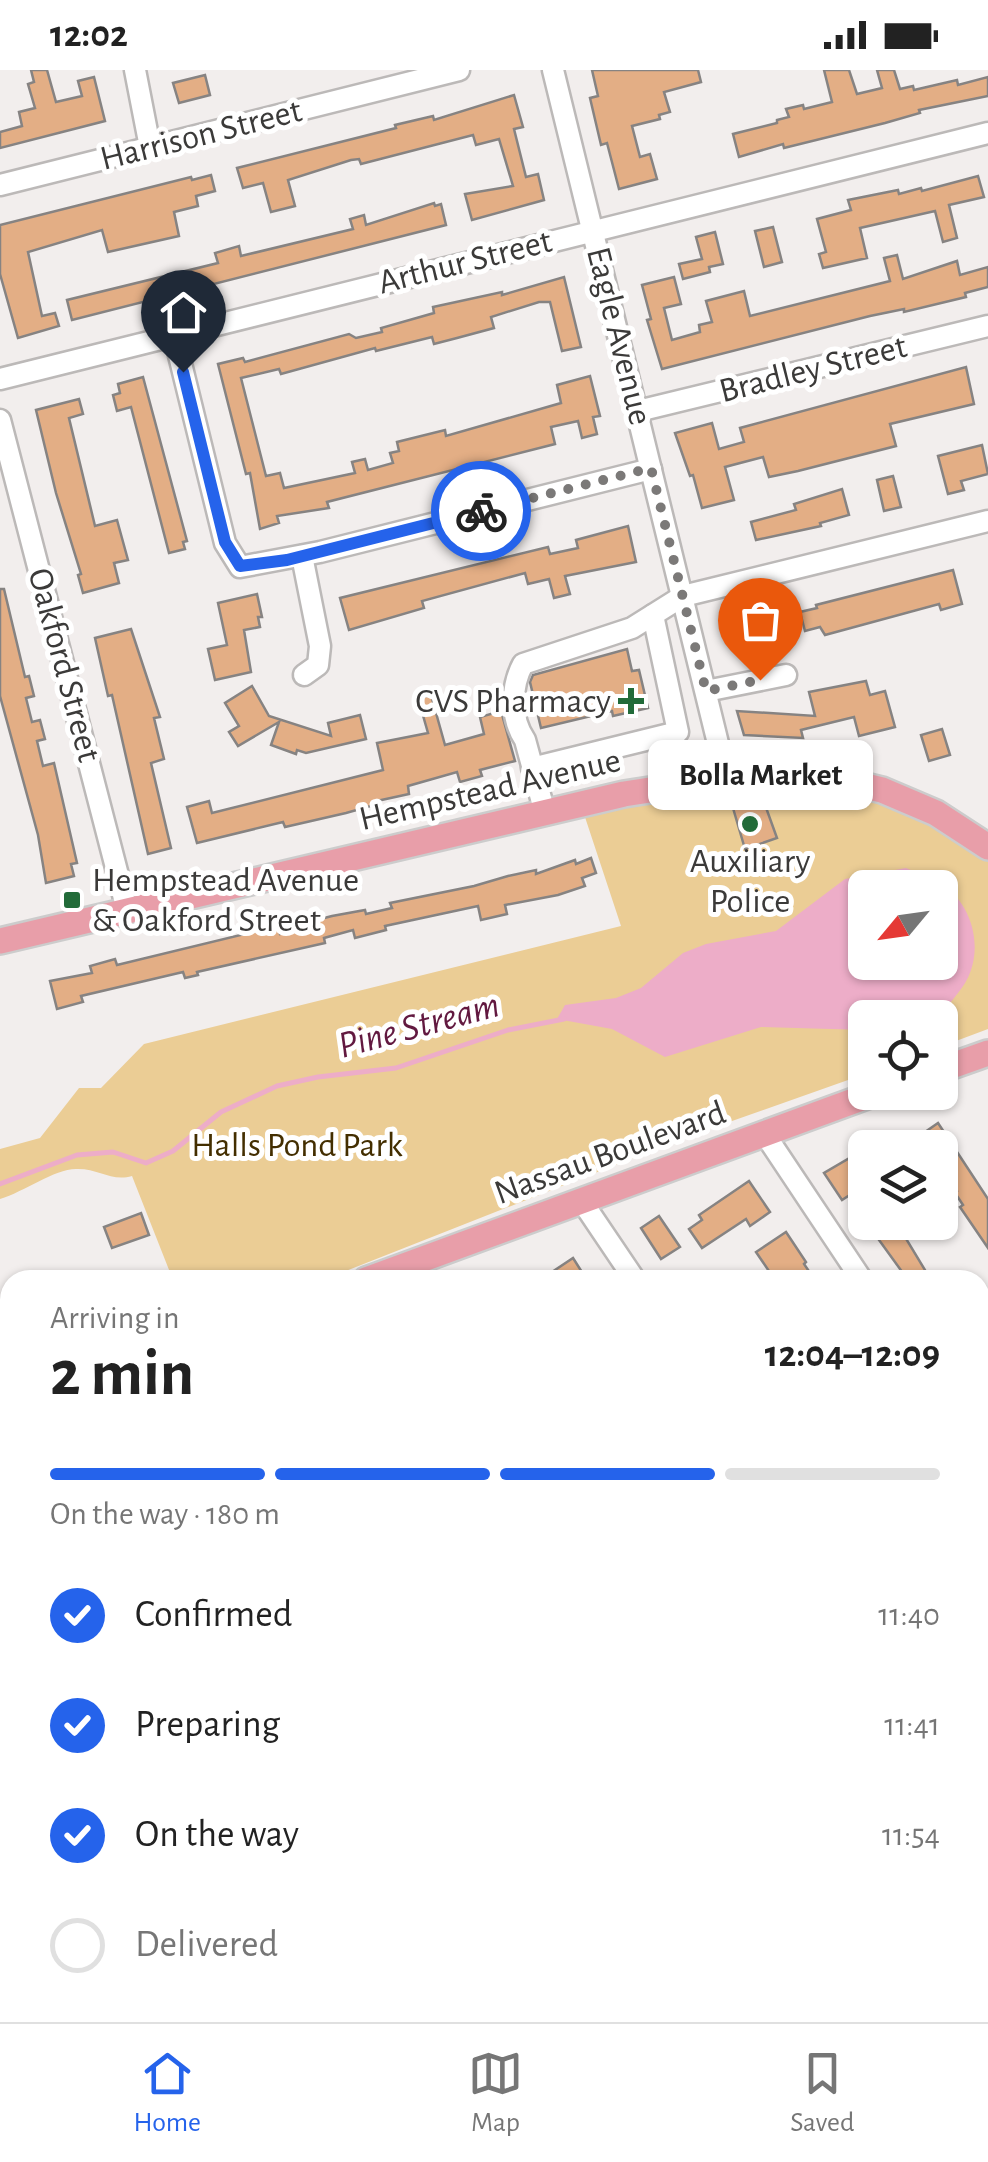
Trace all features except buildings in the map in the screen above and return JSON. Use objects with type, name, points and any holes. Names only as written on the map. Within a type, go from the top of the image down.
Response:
[{"type":"main road","name":"Hempstead Avenue","points":[[0,942],[624,794],[726,776],[773,772],[824,776],[882,790],[936,813],[988,847]]},
{"type":"main road","points":[[958,1064],[988,1053]]},
{"type":"main road","name":"Nassau Boulevard","points":[[414,1270],[581,1200],[848,1103]]},
{"type":"street","points":[[134,70],[150,147]]},
{"type":"street","name":"Harrison Street","points":[[0,186],[459,70]]},
{"type":"street","name":"Eagle Avenue","points":[[553,70],[726,776]]},
{"type":"street","name":"Arthur Street","points":[[0,380],[988,133]]},
{"type":"street","name":"Bradley Street","points":[[638,411],[988,326]]},
{"type":"street","points":[[174,335],[225,542],[240,566],[302,556],[651,468]]},
{"type":"street","name":"Oakford Street","points":[[0,420],[128,910]]},
{"type":"street","points":[[545,813],[525,740],[518,730],[512,683],[522,664],[632,628],[683,596],[988,521]]},
{"type":"street","points":[[302,556],[320,646],[318,665],[304,675]]},
{"type":"street","points":[[532,768],[678,732],[653,615]]},
{"type":"street","points":[[706,691],[786,675]]},
{"type":"street","points":[[764,1134],[855,1270]]},
{"type":"street","points":[[581,1200],[628,1270]]},
{"type":"green space","name":"Halls Pond Park","points":[[828,774],[988,846],[988,1029],[958,1040],[958,1000],[848,1000],[848,1080],[681,1139],[348,1270],[169,1270],[132,1176],[67,1170],[0,1199],[0,1149],[40,1138],[79,1088],[101,1088],[144,1044],[621,926],[580,802]]},
{"type":"shaded area","points":[[848,878],[848,980],[958,980],[958,900],[973,931],[973,964],[953,1000],[848,1000],[848,1030],[761,1027],[665,1057],[612,1029],[557,1019],[565,1005],[616,998],[641,988],[683,953],[706,944],[776,931]]},
{"type":"waterway","name":"Pine Stream","points":[[0,1184],[77,1155],[113,1152],[146,1163],[173,1151],[221,1112],[277,1086],[396,1068],[508,1030],[564,1019]]},
{"type":"way so far","points":[[481,511],[651,468],[706,691],[760,680]]},
{"type":"place","name":"Bolla Market","points":[[760,680]]},
{"type":"place","name":"CVS Pharmacy","points":[[631,701]]},
{"type":"place","name":"Auxiliary Police","points":[[750,824]]},
{"type":"place","name":"Hempstead Avenue & Oakford Street","points":[[72,900]]},
{"type":"route","points":[[183,372],[225,542],[240,566],[287,560],[481,511]]}]
